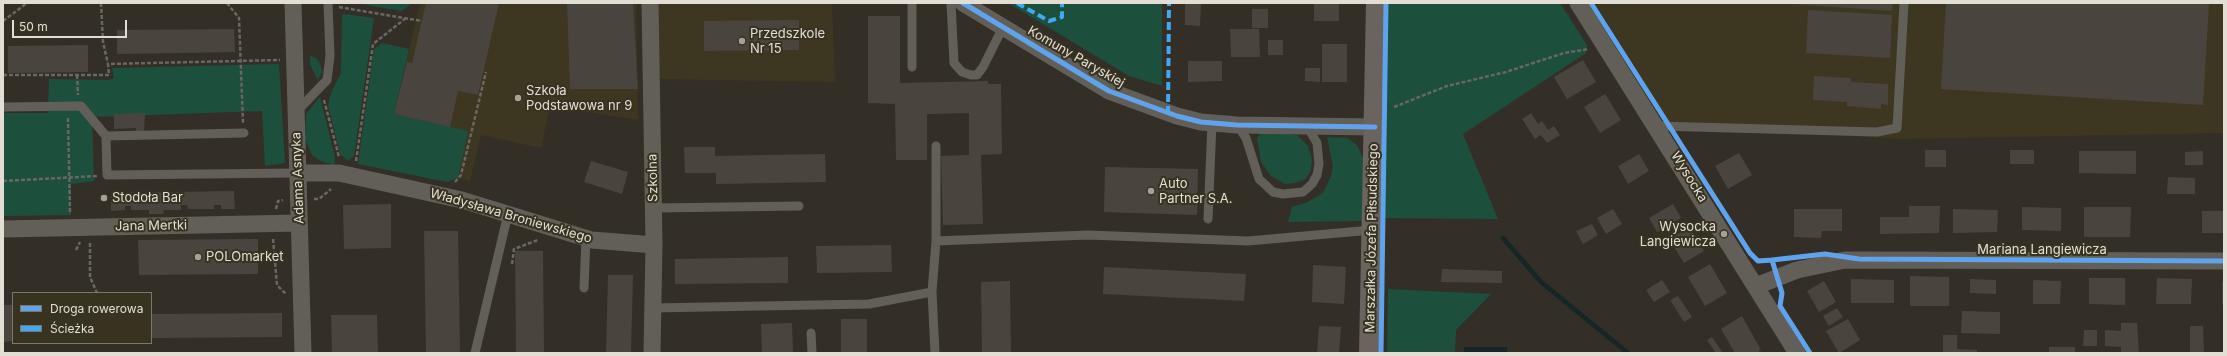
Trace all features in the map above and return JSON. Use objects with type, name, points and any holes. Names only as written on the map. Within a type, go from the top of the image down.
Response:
[{"type":"street","name":"Adama Asnyka","points":[[293,3],[303,353]]},
{"type":"street","name":"Szkolna","points":[[650,3],[654,245],[652,353]]},
{"type":"street","name":"Komuny Paryskiej","points":[[963,3],[1109,91],[1177,116],[1212,123],[1237,125],[1307,126],[1378,116]]},
{"type":"street","name":"Marszałka Józefa Piłsudskiego","points":[[1370,353],[1372,230],[1378,116],[1377,3]]},
{"type":"street","name":"Wysocka","points":[[1578,3],[1657,126],[1797,353]]},
{"type":"street","name":"Władysława Broniewskiego","points":[[298,173],[339,173],[462,200],[586,238],[654,245]]},
{"type":"street","name":"Jana Mertki","points":[[3,228],[299,223]]},
{"type":"street","name":"Mariana Langiewicza","points":[[1756,286],[1811,266],[1852,260],[2224,262]]},
{"type":"lane","points":[[295,113],[327,80],[330,56],[328,3]]},
{"type":"lane","points":[[912,3],[912,67]]},
{"type":"lane","points":[[951,3],[954,62],[962,72],[976,75],[983,67],[1004,28]]},
{"type":"lane","points":[[1657,126],[1877,132],[1896,128],[1904,3]]},
{"type":"lane","points":[[3,107],[81,106],[106,136],[107,175],[298,173]]},
{"type":"lane","points":[[1208,219],[1212,123]]},
{"type":"lane","points":[[1237,125],[1246,138],[1259,179],[1273,192],[1283,194],[1303,192],[1312,184],[1317,175],[1319,164],[1317,143],[1307,126]]},
{"type":"lane","points":[[106,136],[244,133]]},
{"type":"lane","points":[[935,353],[932,292],[936,241],[936,146]]},
{"type":"lane","points":[[653,208],[799,206]]},
{"type":"lane","points":[[475,353],[508,214]]},
{"type":"lane","points":[[936,241],[1088,235],[1248,241],[1372,230]]},
{"type":"lane","points":[[584,288],[586,238]]},
{"type":"lane","points":[[652,308],[868,304],[932,292]]},
{"type":"lane","points":[[811,333],[812,353]]},
{"type":"path","points":[[3,21],[26,3]]},
{"type":"path","points":[[3,75],[109,75],[103,42],[101,3]]},
{"type":"path","points":[[226,3],[239,18],[244,133]]},
{"type":"path","points":[[337,3],[339,7],[422,21]]},
{"type":"path","points":[[355,166],[373,44],[406,18]]},
{"type":"path","points":[[1378,116],[1447,86],[1506,72],[1564,53],[1606,46]]},
{"type":"path","points":[[108,64],[283,60]]},
{"type":"path","points":[[452,186],[461,175],[486,72]]},
{"type":"path","points":[[77,75],[78,106]]},
{"type":"path","points":[[68,106],[70,218]]},
{"type":"path","points":[[3,181],[107,175]]},
{"type":"path","points":[[512,264],[514,249],[543,239]]},
{"type":"path","points":[[76,250],[81,240],[90,240],[90,277],[96,292]]},
{"type":"shaded area","name":"Szkoła Podstawowa nr 9","points":[[420,3],[636,3],[638,120],[550,106],[541,148],[481,135],[470,181],[383,161]]},
{"type":"shaded area","name":"Przedszkole Nr 15","points":[[650,3],[832,3],[835,82],[651,79]]},
{"type":"shaded area","points":[[1595,3],[2224,3],[2224,133],[1903,139],[1671,126]]},
{"type":"shaded area","points":[[1464,347],[1507,347],[1507,353],[1464,353]]},
{"type":"green space","points":[[356,3],[413,3],[401,11]]},
{"type":"green space","points":[[1008,3],[1162,3],[1162,86],[1129,76]]},
{"type":"green space","points":[[1385,3],[1560,3],[1587,45],[1586,53],[1463,134],[1498,219],[1381,218]]},
{"type":"green space","points":[[344,14],[374,18],[354,156],[348,161],[340,154],[328,105],[331,93],[341,73],[342,16]]},
{"type":"green space","points":[[382,43],[409,49],[394,114],[468,131],[458,178],[447,182],[358,164],[374,49]]},
{"type":"green space","points":[[310,56],[316,58],[320,63],[322,72],[318,80],[310,65]]},
{"type":"green space","points":[[279,64],[285,163],[265,166],[262,111],[92,117],[94,181],[71,184],[71,215],[3,216],[3,113],[48,113],[49,79],[109,80],[114,78],[112,68]]},
{"type":"green space","points":[[320,97],[335,157],[334,165],[321,161],[312,155],[305,139],[306,114]]},
{"type":"green space","points":[[1261,132],[1297,135],[1308,146],[1312,159],[1311,170],[1306,179],[1295,183],[1285,184],[1271,176],[1261,162],[1257,139]]},
{"type":"green space","points":[[1327,137],[1347,138],[1357,145],[1363,158],[1362,221],[1288,222],[1292,207],[1308,202],[1323,193],[1331,176],[1333,166]]},
{"type":"green space","points":[[1388,289],[1491,294],[1456,330],[1455,353],[1387,353]]},
{"type":"building","points":[[426,3],[499,3],[478,95],[458,91],[450,127],[394,114],[407,62],[412,63]]},
{"type":"building","points":[[567,3],[633,3],[638,89],[570,89]]},
{"type":"building","points":[[1185,3],[1201,3],[1200,26],[1185,25]]},
{"type":"building","points":[[1314,3],[1339,3],[1339,21],[1314,21]]},
{"type":"building","points":[[1777,3],[1893,3],[1892,11]]},
{"type":"building","points":[[1946,3],[2209,3],[2203,105],[1941,89]]},
{"type":"building","points":[[1252,9],[1268,9],[1268,28],[1252,28]]},
{"type":"building","points":[[1808,10],[1892,15],[1890,58],[1806,53]]},
{"type":"building","points":[[868,16],[900,16],[900,83],[988,81],[988,84],[1001,84],[1002,154],[981,155],[983,224],[943,225],[941,156],[969,155],[969,113],[927,114],[927,160],[896,160],[895,104],[868,103]]},
{"type":"building","points":[[799,20],[799,50],[704,51],[704,21]]},
{"type":"building","points":[[234,29],[235,52],[117,54],[117,30]]},
{"type":"building","points":[[1230,29],[1259,29],[1260,57],[1231,57]]},
{"type":"building","points":[[1268,40],[1283,40],[1283,55],[1268,55]]},
{"type":"building","points":[[1322,44],[1347,44],[1347,82],[1322,82]]},
{"type":"building","points":[[88,45],[88,72],[8,73],[8,46]]},
{"type":"building","points":[[1583,60],[1596,82],[1567,99],[1554,77]]},
{"type":"building","points":[[1188,61],[1222,61],[1222,81],[1188,82]]},
{"type":"building","points":[[1305,68],[1320,68],[1320,82],[1305,81]]},
{"type":"building","points":[[1814,76],[1851,78],[1851,82],[1888,84],[1888,105],[1881,104],[1881,109],[1847,106],[1847,102],[1813,100]]},
{"type":"building","points":[[1605,94],[1621,120],[1600,133],[1584,107]]},
{"type":"building","points":[[145,113],[144,132],[136,132],[136,128],[114,129],[114,114]]},
{"type":"building","points":[[1531,113],[1538,124],[1542,121],[1548,130],[1554,126],[1560,135],[1547,143],[1541,135],[1535,139],[1522,119]]},
{"type":"building","points":[[684,147],[715,147],[715,156],[825,154],[826,182],[716,184],[716,173],[685,173]]},
{"type":"building","points":[[1925,150],[1946,150],[1946,167],[1925,167]]},
{"type":"building","points":[[2010,150],[2034,150],[2034,164],[2010,164]]},
{"type":"building","points":[[2079,151],[2136,151],[2136,174],[2079,173]]},
{"type":"building","points":[[2203,151],[2203,165],[2185,165],[2185,152]]},
{"type":"building","points":[[1739,153],[1752,175],[1728,189],[1715,166]]},
{"type":"building","points":[[1639,154],[1649,171],[1628,184],[1618,166]]},
{"type":"building","points":[[591,161],[628,172],[622,194],[584,182]]},
{"type":"building","name":"Auto Partner S.A.","points":[[1105,167],[1198,169],[1197,215],[1104,212]]},
{"type":"building","points":[[2168,177],[2195,178],[2195,194],[2167,194]]},
{"type":"building","points":[[234,191],[235,209],[221,209],[221,205],[214,205],[214,209],[188,209],[187,205],[181,205],[181,210],[163,210],[164,214],[149,214],[149,210],[131,210],[131,206],[125,206],[125,210],[111,211],[111,193]]},
{"type":"building","points":[[391,204],[391,248],[344,249],[343,205]]},
{"type":"building","points":[[1673,204],[1681,218],[1657,232],[1649,218]]},
{"type":"building","points":[[1909,206],[1940,206],[1939,233],[1880,234],[1880,217],[1909,217]]},
{"type":"building","points":[[2022,207],[2061,208],[2061,231],[2022,230]]},
{"type":"building","points":[[2084,207],[2131,207],[2130,237],[2084,237]]},
{"type":"building","points":[[1613,209],[1622,224],[1606,234],[1597,218]]},
{"type":"building","points":[[1794,209],[1842,209],[1842,231],[1822,231],[1821,238],[1794,237]]},
{"type":"building","points":[[1953,209],[1998,210],[1997,232],[1953,233]]},
{"type":"building","points":[[2202,211],[2224,211],[2224,233],[2202,233]]},
{"type":"building","points":[[1592,224],[1598,235],[1583,244],[1576,231]]},
{"type":"building","points":[[1690,227],[1704,251],[1684,263],[1669,239]]},
{"type":"building","points":[[424,231],[458,231],[460,353],[426,353]]},
{"type":"building","name":"POLOmarket","points":[[258,239],[258,274],[139,275],[138,240]]},
{"type":"building","points":[[891,245],[892,272],[817,273],[816,246]]},
{"type":"building","points":[[515,251],[543,251],[544,353],[516,353]]},
{"type":"building","points":[[788,257],[788,283],[675,284],[675,259]]},
{"type":"building","points":[[1710,264],[1727,293],[1705,306],[1688,277]]},
{"type":"building","points":[[1313,265],[1346,267],[1344,304],[1312,302]]},
{"type":"building","points":[[1104,267],[1246,274],[1244,301],[1103,294]]},
{"type":"building","points":[[1442,269],[1502,271],[1502,283],[1441,282]]},
{"type":"building","points":[[608,275],[633,275],[631,353],[606,353]]},
{"type":"building","points":[[1910,276],[1949,277],[1949,306],[1910,306]]},
{"type":"building","points":[[2089,278],[2125,278],[2125,305],[2089,304]]},
{"type":"building","points":[[2157,278],[2192,279],[2191,304],[2156,304]]},
{"type":"building","points":[[1851,279],[1894,280],[1894,303],[1851,303]]},
{"type":"building","points":[[1970,279],[1996,280],[1996,294],[1970,293]]},
{"type":"building","points":[[1662,280],[1670,292],[1654,302],[1646,290]]},
{"type":"building","points":[[2033,280],[2061,281],[2060,304],[2033,304]]},
{"type":"building","points":[[1010,281],[1011,353],[982,353],[981,282]]},
{"type":"building","points":[[1824,281],[1836,302],[1819,312],[1807,291]]},
{"type":"building","points":[[2222,281],[2224,281],[2224,305],[2222,304]]},
{"type":"building","points":[[1678,296],[1692,317],[1684,322],[1670,300]]},
{"type":"building","points":[[3,305],[12,305],[12,341],[3,342]]},
{"type":"building","points":[[1837,308],[1843,317],[1829,326],[1823,316]]},
{"type":"building","points":[[1962,311],[2000,312],[2000,334],[1961,333]]},
{"type":"building","points":[[282,313],[282,337],[152,338],[152,314]]},
{"type":"building","points":[[331,315],[377,315],[378,353],[332,353]]},
{"type":"building","points":[[1742,316],[1761,350],[1757,353],[1735,353],[1721,329]]},
{"type":"building","points":[[841,319],[867,319],[867,353],[841,353]]},
{"type":"building","points":[[1848,319],[1860,340],[1839,353],[1826,331]]},
{"type":"building","points":[[792,323],[793,353],[762,353],[761,324]]},
{"type":"building","points":[[2121,323],[2137,323],[2139,353],[2121,353],[2121,347],[2105,346],[2105,330],[2121,331]]},
{"type":"building","points":[[1319,326],[1341,327],[1339,353],[1317,353]]},
{"type":"building","points":[[2190,326],[2203,326],[2204,353],[2190,353]]},
{"type":"building","points":[[2084,330],[2097,330],[2097,346],[2083,346]]},
{"type":"building","points":[[1943,335],[1957,335],[1957,353],[1943,353]]},
{"type":"building","points":[[1712,337],[1723,353],[1716,353],[1707,340]]},
{"type":"building","points":[[2049,347],[2075,347],[2075,353],[2049,353]]},
{"type":"building","points":[[1957,349],[1977,350],[1977,353],[1957,353]]},
{"type":"waterway","points":[[1503,238],[1541,282],[1628,353]]},
{"type":"marked path","points":[[1017,3],[1049,21],[1062,17],[1062,3]]},
{"type":"marked path","points":[[1168,114],[1169,3]]},
{"type":"cycle path","points":[[963,3],[1109,91],[1177,116],[1201,122],[1237,125],[1375,127]]},
{"type":"cycle path","points":[[1381,353],[1386,3]]},
{"type":"cycle path","points":[[1591,3],[1750,253],[1758,261],[1772,260],[1782,293],[1780,306],[1810,353]]},
{"type":"cycle path","points":[[1772,260],[1825,254],[1859,259],[2224,261]]},
{"type":"place","name":"Przedszkole Nr 15","points":[[742,41]]},
{"type":"place","name":"Szkoła Podstawowa nr 9","points":[[518,98]]},
{"type":"place","name":"Auto Partner S.A.","points":[[1151,191]]},
{"type":"place","name":"Stodoła Bar","points":[[104,198]]},
{"type":"place","name":"Wysocka Langiewicza","points":[[1724,234]]},
{"type":"place","name":"POLOmarket","points":[[198,257]]}]
